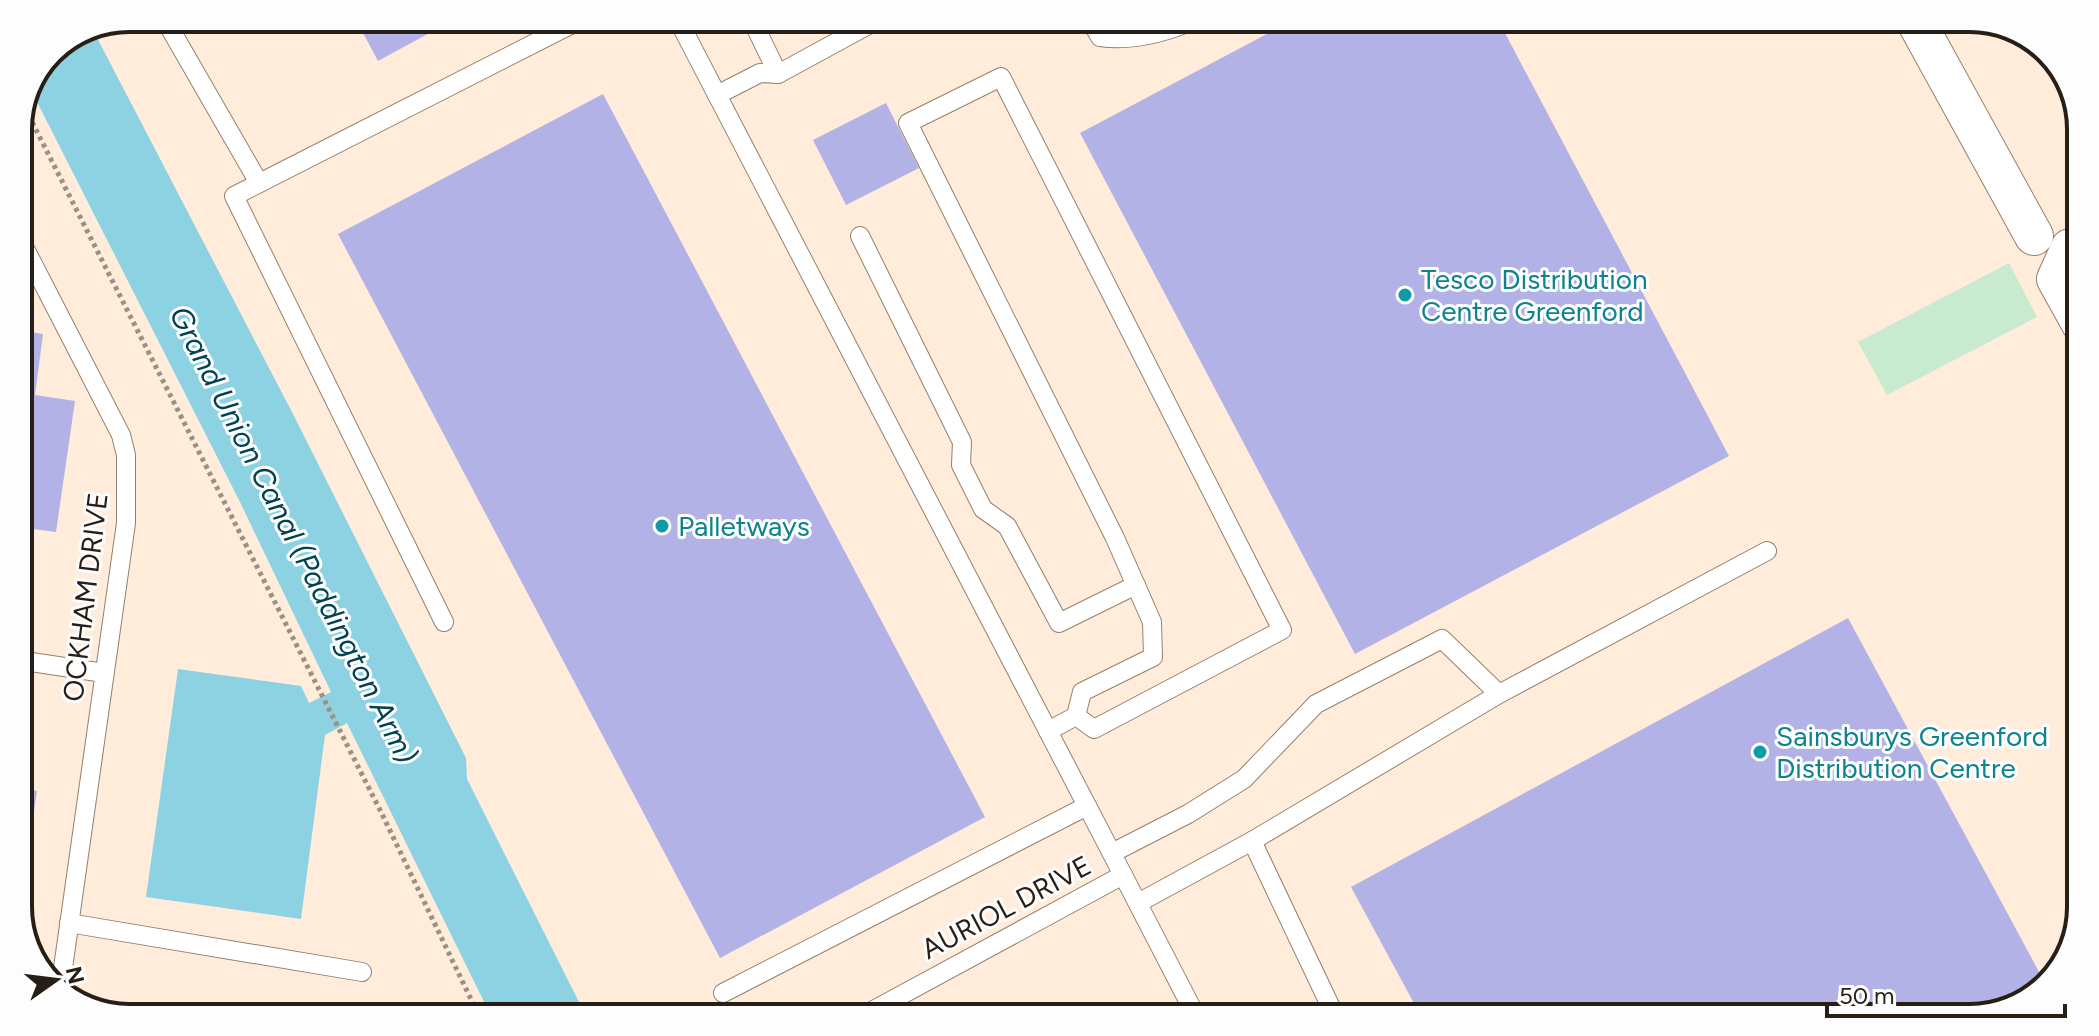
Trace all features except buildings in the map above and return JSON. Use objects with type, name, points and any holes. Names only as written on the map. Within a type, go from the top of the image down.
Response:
[{"type":"street","points":[[1922,32],[2034,236]]},
{"type":"street","points":[[2067,261],[2056,279],[2067,299]]},
{"type":"lane","points":[[172,32],[259,183]]},
{"type":"lane","points":[[444,622],[234,196],[556,32]]},
{"type":"lane","points":[[684,32],[1123,875]]},
{"type":"lane","points":[[758,32],[778,74]]},
{"type":"lane","points":[[717,95],[760,73],[778,74],[855,32]]},
{"type":"lane","points":[[1097,32],[1100,37],[1123,41],[1158,32]]},
{"type":"lane","points":[[1048,731],[1076,716],[1082,692],[1153,657],[1152,622],[1108,524],[908,123],[1001,77],[1282,630],[1094,729],[1076,716]]},
{"type":"lane","points":[[860,236],[962,442],[961,465],[983,509],[1007,526],[1059,623],[1136,585]]},
{"type":"lane","name":"OCKHAM DRIVE","points":[[32,262],[121,435],[126,455],[126,523],[62,977]]},
{"type":"lane","points":[[1138,903],[1252,841],[1499,694],[1767,551]]},
{"type":"lane","points":[[1112,853],[1188,814],[1244,779],[1316,704],[1442,639],[1499,694]]},
{"type":"lane","points":[[32,662],[104,673]]},
{"type":"lane","points":[[723,993],[1087,806]]},
{"type":"lane","points":[[1252,841],[1329,1004]]},
{"type":"lane","name":"AURIOL DRIVE","points":[[885,1004],[1123,875],[1190,1004]]},
{"type":"lane","points":[[69,923],[362,972]]},
{"type":"path","points":[[32,122],[382,814],[473,1004]]},
{"type":"green space","points":[[2009,263],[2037,317],[1887,395],[1858,342]]},
{"type":"water","name":"Grand Union Canal (Paddington Arm)","points":[[97,38],[294,416],[466,758],[467,779],[580,1004],[485,1004],[347,723],[325,735],[301,919],[146,897],[178,669],[301,686],[309,703],[331,692],[240,502],[36,101],[52,70],[65,56]]},
{"type":"place","name":"Tesco Distribution Centre Greenford","points":[[1405,295]]},
{"type":"place","name":"Palletways","points":[[662,526]]},
{"type":"place","name":"Sainsburys Greenford Distribution Centre","points":[[1760,752]]}]
